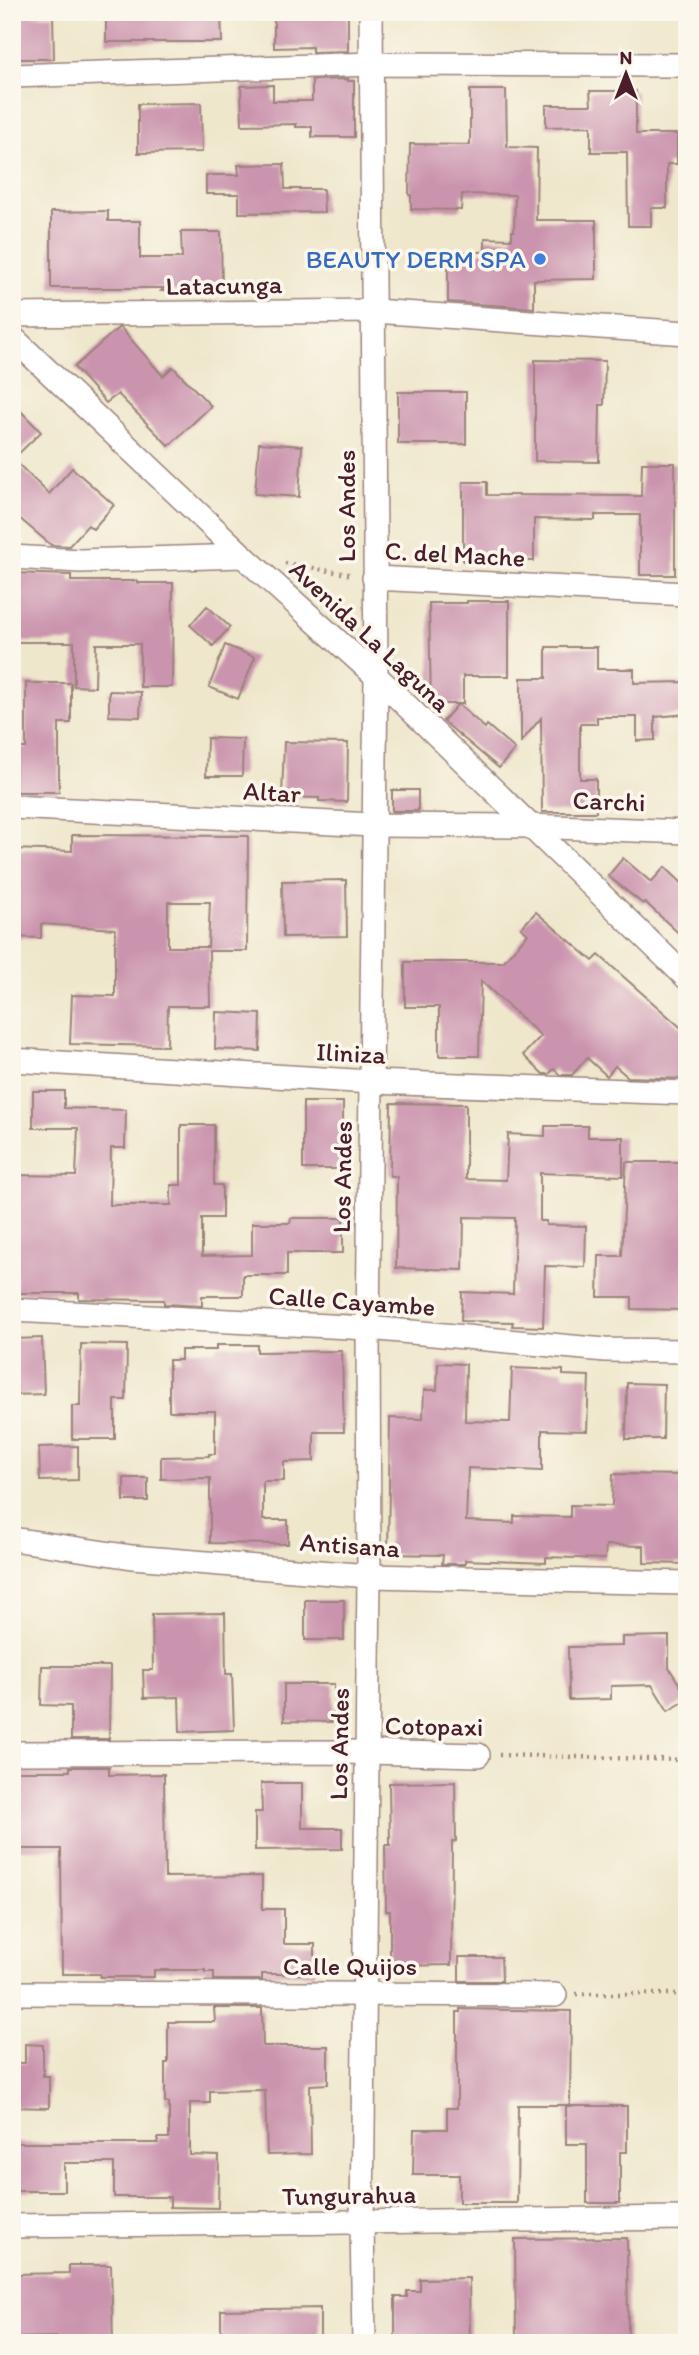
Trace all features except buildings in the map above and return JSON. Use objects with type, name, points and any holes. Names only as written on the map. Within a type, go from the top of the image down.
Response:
[{"type":"street","name":"Los Andes","points":[[364,2343],[362,2223],[369,1576],[368,1328],[376,677],[371,12]]},
{"type":"street","points":[[12,76],[372,64],[687,65]]},
{"type":"street","name":"Latacunga","points":[[12,315],[374,311],[687,333]]},
{"type":"street","name":"Avenida La Laguna","points":[[12,337],[243,556],[376,677],[687,978]]},
{"type":"street","points":[[12,557],[79,561],[243,556]]},
{"type":"street","name":"C. del Mache","points":[[374,578],[687,594]]},
{"type":"street","name":"Altar","points":[[12,807],[373,825],[529,826]]},
{"type":"street","name":"Carchi","points":[[529,826],[687,832]]},
{"type":"street","name":"Iliniza","points":[[12,1059],[371,1083],[687,1093]]},
{"type":"street","name":"Calle Cayambe","points":[[12,1310],[368,1328],[605,1350],[687,1351]]},
{"type":"street","name":"Antisana","points":[[12,1539],[132,1557],[369,1576],[687,1583]]},
{"type":"street","name":"Cotopaxi","points":[[12,1753],[366,1752],[478,1755]]},
{"type":"street","name":"Calle Quijos","points":[[12,1993],[555,1994]]},
{"type":"street","name":"Tungurahua","points":[[12,2225],[687,2218]]},
{"type":"path","name":"C. del Mache","points":[[282,563],[374,578]]},
{"type":"path","name":"Cotopaxi","points":[[478,1755],[687,1760]]},
{"type":"path","points":[[555,1994],[687,1994]]},
{"type":"place","name":"BEAUTY DERM SPA","points":[[540,259]]}]
